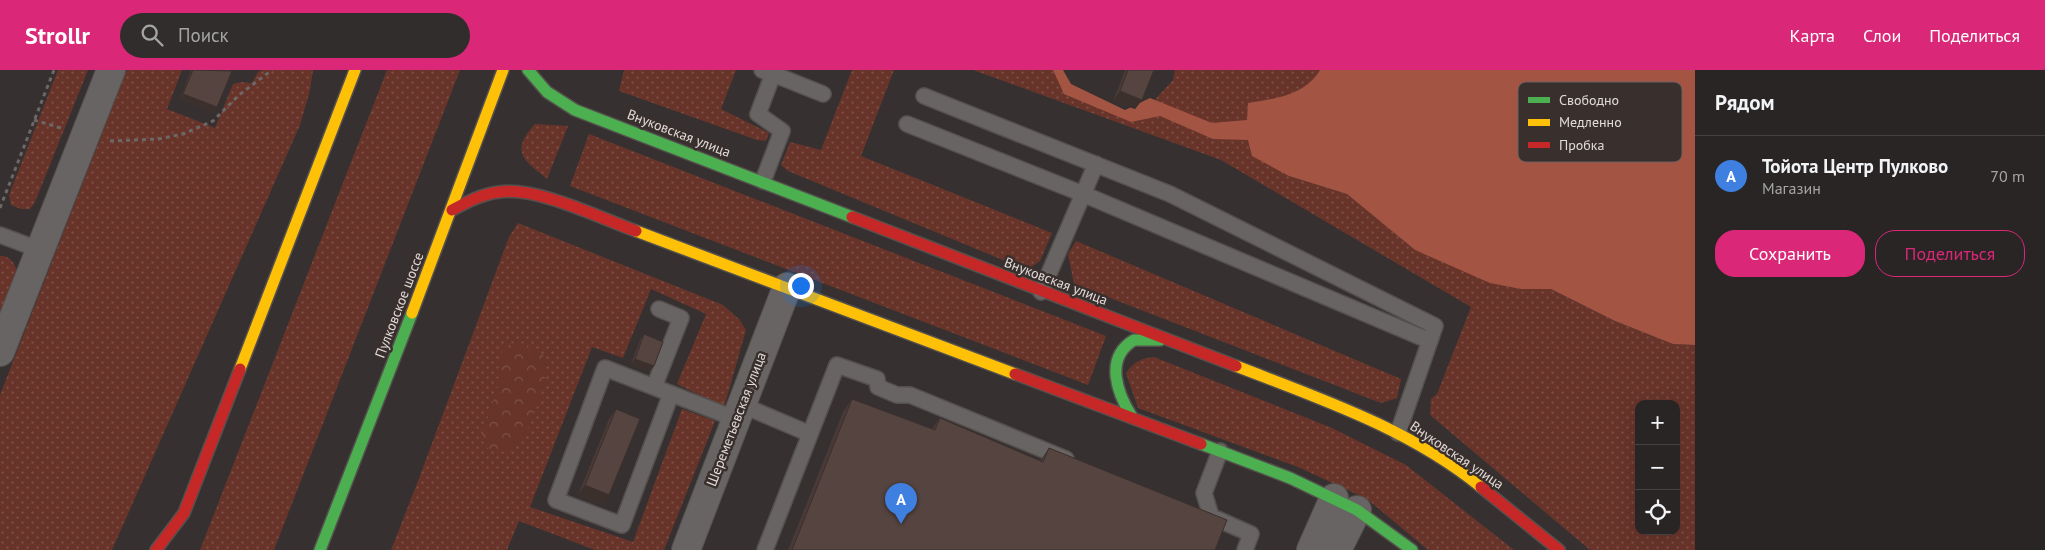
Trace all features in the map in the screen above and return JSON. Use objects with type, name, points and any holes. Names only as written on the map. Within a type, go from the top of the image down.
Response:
[{"type":"main road","points":[[156,550],[184,513],[355,70]]},
{"type":"main road","name":"Пулковское шоссе","points":[[320,550],[452,210],[503,70]]},
{"type":"main road","name":"Внуковская улица","points":[[528,70],[542,90],[561,104],[763,181],[1167,341],[1345,408],[1398,433],[1474,481],[1558,550]]},
{"type":"main road","points":[[452,210],[478,196],[498,191],[526,191],[1220,451],[1345,504],[1412,550]]},
{"type":"main road","points":[[1132,417],[1116,389],[1114,374],[1118,358],[1126,345],[1135,339],[1167,341]]},
{"type":"street","points":[[0,352],[111,70]]},
{"type":"street","name":"Шереметьевская улица","points":[[686,550],[787,288]]},
{"type":"street","points":[[1311,550],[1345,504]]},
{"type":"street","points":[[1337,550],[1345,504]]},
{"type":"lane","points":[[763,181],[782,131],[758,114],[767,72],[823,94]]},
{"type":"lane","points":[[924,96],[1170,194],[1436,326],[1398,433]]},
{"type":"lane","points":[[907,124],[1083,194],[1430,341]]},
{"type":"lane","points":[[1041,292],[1096,164]]},
{"type":"lane","points":[[0,235],[40,250]]},
{"type":"lane","points":[[654,387],[681,318],[659,309]]},
{"type":"lane","points":[[766,550],[837,365],[877,379],[878,387],[898,396],[910,395],[1083,466]]},
{"type":"lane","points":[[671,394],[622,524],[556,500],[605,368],[671,394],[739,412],[810,434]]},
{"type":"lane","points":[[1211,516],[1204,493],[1220,451]]},
{"type":"lane","points":[[1192,510],[1211,516],[1251,534],[1245,550]]},
{"type":"path","points":[[0,208],[54,70]]},
{"type":"path","points":[[34,120],[105,141],[128,142],[183,134],[213,121],[240,95],[272,70]]},
{"type":"green space","points":[[58,70],[88,70],[35,202],[30,209],[21,209],[11,205],[9,195]]},
{"type":"green space","points":[[127,70],[182,70],[167,109],[215,128],[233,84],[241,82],[252,83],[258,72],[262,70],[313,70],[310,90],[300,125],[112,550],[0,550],[0,395]]},
{"type":"green space","points":[[387,70],[460,70],[274,550],[200,550]]},
{"type":"green space","points":[[624,70],[736,70],[721,109],[769,133],[766,141],[757,140],[619,91]]},
{"type":"green space","points":[[852,70],[894,70],[861,156],[1052,233],[1040,261],[1027,270],[788,171],[781,165],[790,142],[821,150]]},
{"type":"green space","points":[[973,70],[1058,70],[1067,89],[1125,115],[1150,105],[1173,80],[1175,70],[1320,70],[1313,79],[1298,91],[1249,103],[1289,176],[1347,194],[1415,250],[1521,289],[1551,289],[1615,321],[1673,344],[1695,345],[1695,550],[1590,550],[1430,415],[1431,399],[1437,394],[1471,307],[1221,160]]},
{"type":"green space","points":[[535,124],[568,126],[547,179],[531,166],[523,155],[521,148],[527,134]]},
{"type":"green space","points":[[589,134],[1106,336],[1088,385],[570,186]]},
{"type":"green space","points":[[518,223],[723,305],[739,319],[746,330],[724,407],[677,384],[706,314],[651,289],[623,358],[592,347],[530,507],[633,542],[682,409],[715,421],[664,550],[595,550],[519,521],[507,550],[391,550],[509,237]]},
{"type":"green space","points":[[1076,241],[1401,379],[1397,398],[1381,403],[1074,284],[1068,254]]},
{"type":"green space","points":[[0,256],[10,259],[18,273],[0,318]]},
{"type":"green space","points":[[519,342],[534,348],[543,355],[545,358],[546,375],[535,413],[525,435],[517,444],[505,452],[487,448],[481,438],[498,386],[499,358],[503,350],[510,344]]},
{"type":"green space","points":[[1154,357],[1332,428],[1406,465],[1514,550],[1428,550],[1367,499],[1298,467],[1138,408],[1126,373],[1138,361]]},
{"type":"shaded area","points":[[1053,70],[1063,70],[1071,84],[1125,110],[1150,98],[1212,123],[1247,120],[1248,103],[1298,91],[1313,79],[1320,70],[1695,70],[1695,345],[1673,344],[1615,321],[1551,289],[1521,289],[1490,283],[1415,250],[1347,194],[1289,176],[1252,156],[1248,140],[1213,139],[1160,116],[1131,122],[1064,94]]},
{"type":"building","points":[[193,70],[232,71],[217,107],[183,94]]},
{"type":"building","points":[[1128,70],[1154,70],[1142,100],[1120,91]]},
{"type":"building","points":[[644,334],[663,342],[654,366],[635,359]]},
{"type":"building","points":[[852,399],[935,430],[940,418],[1043,462],[1049,448],[1227,520],[1215,550],[792,550]]},
{"type":"building","points":[[616,409],[640,419],[609,495],[585,485]]},
{"type":"traffic: fast","points":[[528,70],[547,92],[575,110],[852,217]]},
{"type":"traffic: fast","points":[[320,550],[412,313]]},
{"type":"traffic: fast","points":[[1132,417],[1118,387],[1116,366],[1119,356],[1125,347],[1134,340],[1160,340]]},
{"type":"traffic: fast","points":[[1201,444],[1290,478],[1357,510],[1412,550]]},
{"type":"traffic: slow","points":[[240,369],[355,70]]},
{"type":"traffic: slow","points":[[412,313],[503,70]]},
{"type":"traffic: slow","points":[[636,231],[1015,374]]},
{"type":"traffic: slow","points":[[1236,366],[1332,403],[1395,432],[1425,448],[1481,487]]},
{"type":"traffic: jam","points":[[452,210],[469,201],[487,195],[514,191],[568,204],[636,231]]},
{"type":"traffic: jam","points":[[852,217],[1236,366]]},
{"type":"traffic: jam","points":[[156,550],[184,513],[240,369]]},
{"type":"traffic: jam","points":[[1015,374],[1201,444]]},
{"type":"traffic: jam","points":[[1481,487],[1559,550]]},
{"type":"place","name":"Тойота Центр Пулково","points":[[901,524]]}]
